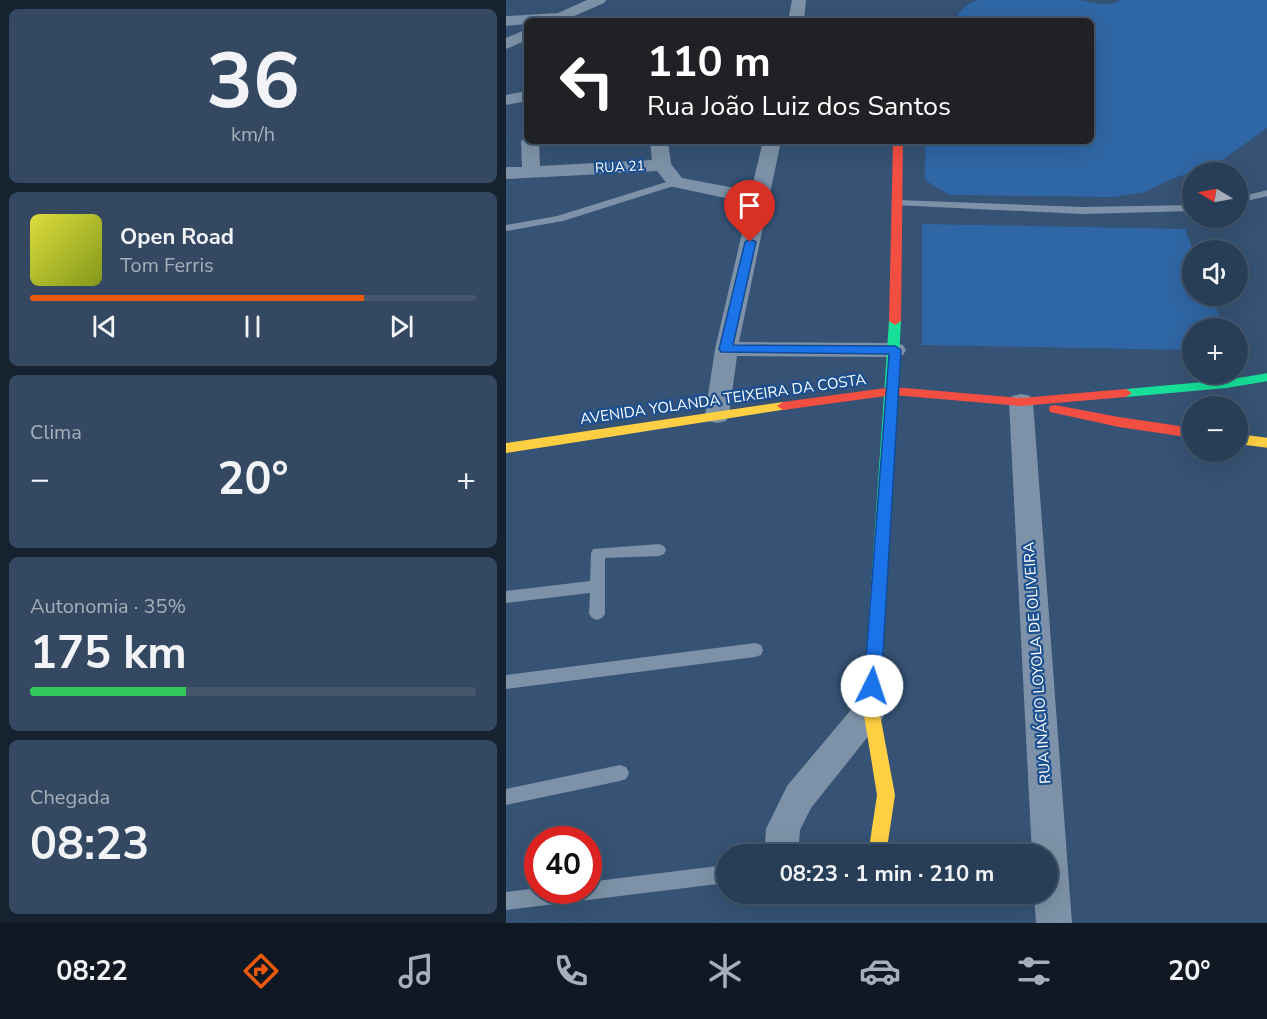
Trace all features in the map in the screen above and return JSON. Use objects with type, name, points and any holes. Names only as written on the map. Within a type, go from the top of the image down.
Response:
[{"type":"street","points":[[559,18],[599,0]]},
{"type":"street","points":[[796,18],[799,0]]},
{"type":"street","points":[[506,21],[524,20]]},
{"type":"street","points":[[506,44],[524,35]]},
{"type":"street","points":[[506,100],[524,97]]},
{"type":"street","points":[[530,144],[531,172]]},
{"type":"street","points":[[659,144],[662,165]]},
{"type":"street","points":[[717,415],[726,349],[771,144]]},
{"type":"street","points":[[879,844],[886,795],[871,709],[895,350],[898,144]]},
{"type":"street","name":"RUA 21","points":[[506,173],[662,165],[676,182]]},
{"type":"street","points":[[676,182],[760,200]]},
{"type":"street","points":[[726,349],[895,350]]},
{"type":"street","name":"AVENIDA YOLANDA TEIXEIRA DA COSTA","points":[[506,448],[717,415],[893,391],[1021,402],[1226,384],[1268,377]]},
{"type":"street","points":[[1021,402],[1119,422],[1182,431]]},
{"type":"street","name":"RUA INÁCIO LOYOLA DE OLIVEIRA","points":[[1021,402],[1054,923]]},
{"type":"street","points":[[1248,440],[1268,443]]},
{"type":"street","points":[[782,844],[783,829],[799,797],[871,709]]},
{"type":"lane","points":[[506,228],[559,219],[676,182]]},
{"type":"lane","points":[[1248,198],[1268,193]]},
{"type":"lane","points":[[898,203],[1082,211],[1145,212],[1182,209]]},
{"type":"lane","points":[[597,614],[598,553],[659,550]]},
{"type":"lane","points":[[506,597],[597,586]]},
{"type":"lane","points":[[506,681],[755,650]]},
{"type":"lane","points":[[506,797],[620,773]]},
{"type":"lane","points":[[602,889],[716,875]]},
{"type":"lane","points":[[506,901],[524,899]]},
{"type":"shaded area","points":[[979,0],[1079,0],[1106,4],[1121,0],[1267,0],[1267,128],[1219,162],[1182,162],[1182,175],[1145,192],[1114,197],[950,195],[926,181],[924,144],[1094,144],[1094,18],[957,18],[964,7]]},
{"type":"shaded area","points":[[922,224],[1185,229],[1189,240],[1182,240],[1182,306],[1215,306],[1220,318],[1182,318],[1182,350],[922,345]]},
{"type":"traffic: fast","points":[[879,585],[895,321]]},
{"type":"traffic: fast","points":[[1126,393],[1226,384],[1268,377]]},
{"type":"traffic: slow","points":[[506,448],[783,406]]},
{"type":"traffic: slow","points":[[1248,440],[1268,443]]},
{"type":"traffic: slow","points":[[879,585],[871,709],[886,795],[879,844]]},
{"type":"traffic: jam","points":[[895,321],[898,144]]},
{"type":"traffic: jam","points":[[783,406],[893,391],[1021,402],[1126,393]]},
{"type":"traffic: jam","points":[[1055,409],[1182,431]]},
{"type":"route","points":[[750,242],[726,349],[895,350],[872,686]]}]
